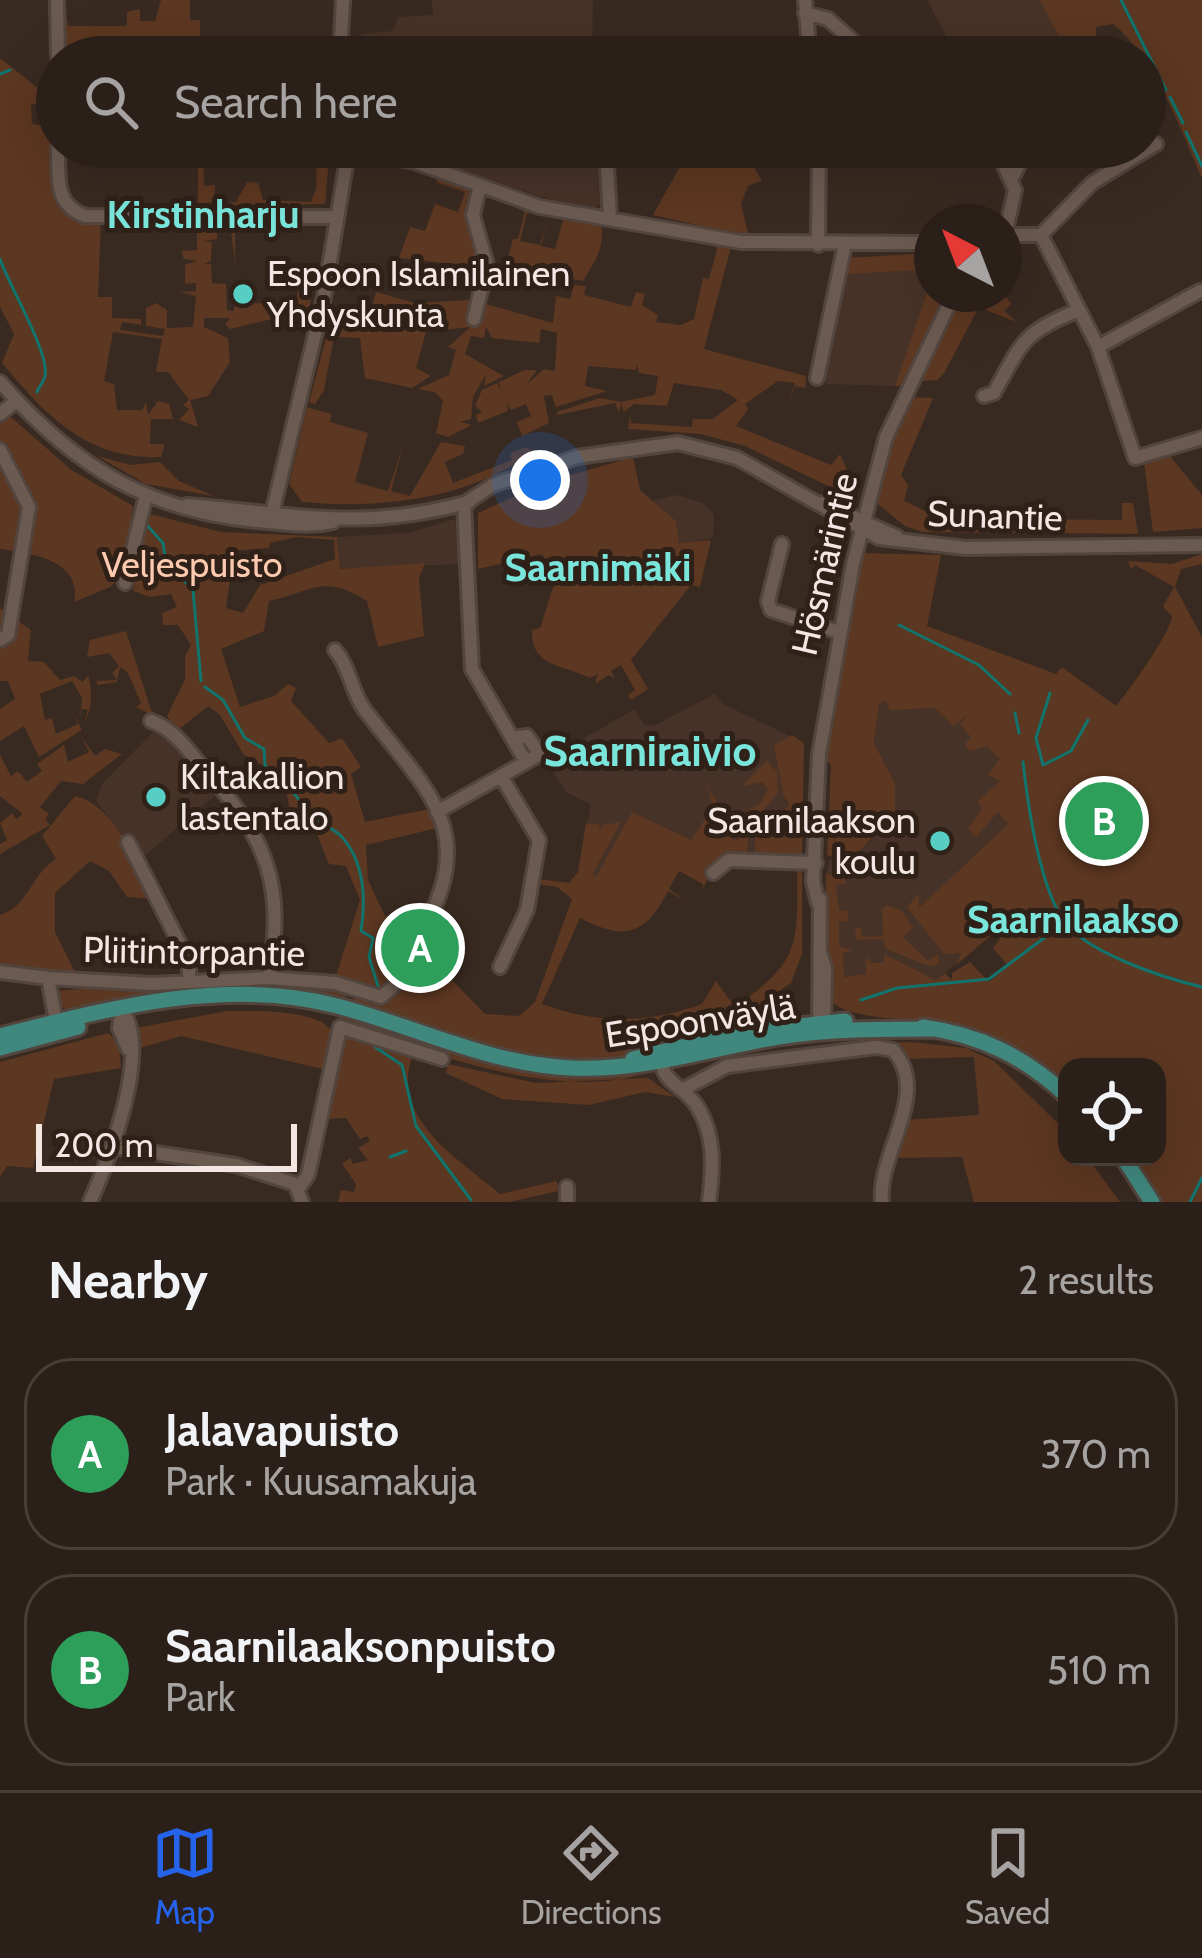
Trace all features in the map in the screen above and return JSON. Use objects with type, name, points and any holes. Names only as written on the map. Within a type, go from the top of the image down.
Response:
[{"type":"main road","name":"Espoonväylä","points":[[0,1036],[220,994],[328,1003],[488,1056],[589,1068],[664,1059],[821,1024],[933,1029],[980,1039],[1009,1052],[1058,1089]]},
{"type":"main road","name":"Espoonväylä","points":[[0,1048],[54,1026]]},
{"type":"main road","points":[[1129,1166],[1152,1202]]},
{"type":"street","points":[[57,0],[58,36]]},
{"type":"street","points":[[343,0],[343,36]]},
{"type":"street","points":[[805,7],[847,36]]},
{"type":"street","points":[[58,168],[59,193],[68,207],[85,216],[337,217]]},
{"type":"street","points":[[272,515],[324,297],[346,168]]},
{"type":"street","points":[[428,168],[540,207],[741,242],[914,243]]},
{"type":"street","points":[[607,168],[610,218]]},
{"type":"street","points":[[818,245],[820,168]]},
{"type":"street","points":[[1005,168],[1013,204]]},
{"type":"street","points":[[1011,180],[1017,168]]},
{"type":"street","points":[[1022,235],[1041,235],[1092,183],[1117,168]]},
{"type":"street","points":[[474,320],[488,265],[473,215],[480,185]]},
{"type":"street","points":[[1041,235],[1097,347],[1135,458],[1202,438]]},
{"type":"street","points":[[817,377],[845,244]]},
{"type":"street","points":[[1097,347],[1200,291]]},
{"type":"street","points":[[984,396],[994,393],[1020,342],[1035,327],[1079,310]]},
{"type":"street","name":"Hösmärintie","points":[[821,1024],[816,863],[826,695],[886,437],[946,312]]},
{"type":"street","name":"Sunantie","points":[[0,382],[80,460],[146,495],[220,519],[272,515],[333,522],[399,520],[483,499],[506,483],[578,457],[678,443],[722,451],[862,526],[901,540],[952,547],[1202,545]]},
{"type":"street","points":[[0,414],[16,401]]},
{"type":"street","points":[[0,450],[29,507],[4,638]]},
{"type":"street","points":[[125,583],[146,495]]},
{"type":"street","points":[[437,812],[526,762],[472,669],[464,504]]},
{"type":"street","points":[[782,544],[768,601],[771,610],[838,632]]},
{"type":"street","points":[[335,650],[362,706],[405,756],[448,840],[449,869],[422,932],[412,934]]},
{"type":"street","points":[[151,721],[175,734],[259,838],[276,904],[269,978]]},
{"type":"street","points":[[500,967],[527,910],[539,840],[501,776]]},
{"type":"street","points":[[128,842],[189,962],[189,979]]},
{"type":"street","points":[[713,873],[729,860],[816,863]]},
{"type":"street","name":"Pliitintorpantie","points":[[0,972],[152,984],[269,978],[335,983],[381,997],[402,979]]},
{"type":"street","points":[[48,978],[54,1026]]},
{"type":"street","points":[[90,1202],[115,1147],[132,1025],[122,1010]]},
{"type":"street","points":[[115,1147],[233,1165],[301,1195],[340,1027],[442,1060]]},
{"type":"street","points":[[682,1090],[728,1066],[876,1047],[893,1050],[905,1070],[906,1096],[883,1174],[882,1202]]},
{"type":"street","points":[[664,1059],[671,1084],[698,1107],[712,1147],[709,1202]]},
{"type":"shaded area","points":[[432,0],[593,0],[592,36],[361,36],[392,31],[399,17],[433,15]]},
{"type":"shaded area","points":[[927,0],[1040,0],[1059,36],[946,36]]},
{"type":"shaded area","points":[[455,168],[602,168],[605,199],[595,208],[560,203]]},
{"type":"shaded area","points":[[914,254],[914,312],[938,312],[900,386],[826,384],[824,363],[848,258]]},
{"type":"shaded area","points":[[677,495],[703,503],[714,515],[713,538],[679,544],[653,500]]},
{"type":"shaded area","points":[[455,519],[460,564],[339,569],[337,537],[408,533]]},
{"type":"shaded area","points":[[714,694],[725,705],[804,743],[802,854],[722,855],[692,841],[646,905],[578,869],[591,805],[566,792],[546,760],[635,709],[644,725],[654,726]]},
{"type":"shaded area","name":"Saarnilaakson koulu","points":[[885,700],[947,701],[1024,754],[1009,824],[964,957],[936,980],[886,955],[885,962],[871,963],[866,974],[844,977],[823,897],[829,860],[846,862],[859,853],[895,812],[895,782],[874,743],[879,704]]},
{"type":"shaded area","name":"Kiltakallion lastentalo","points":[[160,732],[218,793],[141,859],[96,801],[102,784],[152,733]]},
{"type":"green space","points":[[161,0],[190,0],[190,20],[200,20],[200,36],[66,36],[66,12],[68,26],[127,26],[127,12],[140,9],[140,21],[155,21]]},
{"type":"green space","points":[[1040,0],[1202,0],[1202,178],[1166,96],[1166,36],[1126,36],[1113,24],[1096,27],[1096,36],[1058,36]]},
{"type":"green space","points":[[0,58],[36,86],[36,104],[31,105],[36,168],[55,168],[56,198],[79,220],[101,220],[98,297],[112,297],[112,318],[141,319],[141,325],[122,322],[120,330],[163,336],[165,329],[146,326],[146,308],[156,303],[167,310],[167,328],[193,327],[196,296],[180,292],[196,291],[196,283],[185,284],[185,265],[197,261],[184,259],[181,251],[197,250],[197,228],[121,221],[235,221],[235,265],[231,230],[218,226],[217,239],[204,241],[212,242],[211,261],[204,264],[211,264],[212,283],[226,284],[227,310],[234,311],[235,298],[245,304],[296,301],[301,276],[315,278],[306,324],[276,318],[230,329],[225,325],[230,318],[204,318],[204,327],[228,338],[230,362],[208,396],[190,400],[198,427],[179,420],[189,409],[183,405],[189,400],[168,372],[156,372],[162,339],[113,332],[104,381],[114,384],[117,410],[142,410],[146,402],[148,415],[158,401],[169,404],[173,419],[151,419],[150,444],[165,444],[161,457],[111,451],[51,416],[2,363],[14,334],[0,307]]},
{"type":"green space","points":[[198,168],[204,168],[204,186],[215,185],[214,200],[206,205],[236,202],[247,182],[258,183],[263,200],[311,202],[317,168],[328,168],[325,204],[198,207]]},
{"type":"green space","points":[[679,168],[755,168],[762,181],[748,186],[741,204],[749,237],[653,215]]},
{"type":"green space","points":[[437,177],[470,190],[469,220],[479,267],[399,258],[410,227],[425,231],[435,204],[458,212],[465,192],[436,182]]},
{"type":"green space","points":[[520,209],[533,213],[527,213],[520,241],[540,245],[549,217],[541,246],[555,249],[563,220],[601,224],[600,247],[583,281],[506,266],[525,212]]},
{"type":"green space","points":[[714,243],[731,247],[704,349],[806,376],[805,388],[795,386],[786,410],[795,383],[778,381],[745,404],[748,409],[736,426],[831,465],[840,454],[853,484],[849,496],[745,446],[701,434],[628,429],[630,415],[631,423],[692,427],[693,419],[713,419],[738,400],[721,390],[674,383],[667,406],[634,404],[624,412],[621,403],[619,413],[615,403],[557,415],[556,423],[557,412],[600,398],[620,402],[655,395],[658,376],[639,373],[637,364],[636,370],[588,366],[585,386],[607,391],[556,407],[552,395],[544,396],[549,423],[522,436],[517,422],[531,416],[526,404],[511,410],[506,403],[508,411],[478,423],[476,415],[482,412],[475,405],[482,390],[497,383],[501,390],[499,382],[525,370],[537,370],[526,385],[544,369],[555,371],[557,333],[541,329],[539,343],[492,338],[486,327],[484,338],[471,336],[465,354],[504,376],[484,386],[486,374],[473,397],[471,419],[460,422],[472,425],[448,437],[436,433],[443,401],[435,392],[418,389],[449,375],[456,350],[448,347],[470,327],[426,332],[416,368],[431,376],[412,388],[365,378],[360,338],[334,337],[324,390],[315,404],[309,402],[334,308],[369,317],[376,292],[415,303],[472,300],[553,323],[556,296],[570,299],[574,285],[586,286],[584,295],[631,307],[636,292],[645,294],[642,305],[658,315],[656,322],[681,325],[694,319],[703,278],[709,279],[717,249]]},
{"type":"green space","points":[[914,254],[914,270],[847,274],[824,362],[848,258]]},
{"type":"green space","points":[[920,312],[938,312],[900,386],[895,386]]},
{"type":"green space","points":[[953,312],[976,312],[944,373],[937,380],[920,381]]},
{"type":"green space","points":[[911,397],[933,398],[901,475],[908,485],[904,501],[940,518],[988,519],[1122,520],[1122,503],[1133,503],[1138,534],[923,532],[905,526],[874,501],[889,446]]},
{"type":"green space","points":[[307,407],[331,414],[330,422],[368,433],[355,482],[388,491],[403,446],[391,491],[410,496],[441,442],[465,446],[463,454],[445,462],[453,483],[512,460],[510,453],[526,447],[534,452],[481,481],[423,497],[362,504],[302,502],[289,484]]},
{"type":"green space","points":[[10,416],[70,469],[133,506],[124,573],[110,587],[74,602],[75,588],[63,568],[40,557],[0,549],[0,418]]},
{"type":"green space","points":[[1169,455],[1202,495],[1202,528],[1153,532],[1144,462]]},
{"type":"green space","points":[[97,456],[131,465],[160,462],[179,481],[214,496],[146,484]]},
{"type":"green space","points":[[633,457],[640,490],[676,521],[679,543],[711,540],[700,587],[691,585],[631,660],[648,689],[631,700],[628,695],[635,690],[621,665],[611,671],[615,678],[609,675],[595,684],[598,674],[590,678],[551,663],[537,652],[532,630],[540,628],[558,572],[541,554],[478,569],[478,513],[547,482]]},
{"type":"green space","name":"Veljespuisto","points":[[150,514],[221,532],[337,537],[340,569],[425,563],[419,578],[424,636],[378,647],[367,601],[328,586],[269,601],[264,631],[221,649],[240,707],[274,696],[288,684],[296,688],[291,701],[329,743],[342,738],[361,767],[351,774],[365,822],[430,809],[437,828],[366,845],[368,880],[385,916],[426,913],[405,936],[451,960],[449,977],[485,1014],[519,1016],[535,1002],[572,899],[557,887],[536,884],[537,879],[569,883],[578,872],[586,823],[599,825],[600,832],[602,825],[621,822],[592,875],[596,877],[632,812],[691,840],[713,807],[707,784],[717,803],[718,829],[736,841],[744,834],[746,811],[761,803],[768,789],[762,782],[742,786],[767,761],[777,772],[778,793],[751,825],[746,854],[717,863],[703,890],[703,884],[679,871],[669,889],[686,901],[668,891],[650,918],[630,930],[608,929],[580,918],[542,1004],[602,1018],[642,1018],[702,1004],[716,981],[735,1007],[772,977],[791,950],[797,868],[802,869],[802,954],[791,983],[735,1022],[599,1061],[503,1054],[352,1004],[354,995],[385,1000],[397,990],[376,992],[335,979],[360,900],[346,866],[329,864],[316,832],[305,834],[290,810],[283,776],[244,755],[220,715],[208,706],[177,731],[167,716],[185,680],[185,656],[191,645],[178,625],[163,625],[162,613],[177,607],[171,594],[150,597],[133,591],[141,519]],"holes":[[[297,537],[334,540],[335,559],[260,585],[243,613],[226,608],[234,551],[269,548],[270,543]]]},
{"type":"green space","points":[[861,553],[941,555],[927,626],[1056,674],[1062,667],[1116,706],[1157,648],[1172,617],[1163,606],[1174,587],[1135,565],[1131,569],[1128,561],[1172,564],[1202,554],[1202,564],[1181,569],[1175,587],[1202,637],[1202,1202],[1156,1202],[1133,1166],[1166,1166],[1166,1058],[1058,1058],[1058,1083],[1024,1054],[974,1028],[876,1017],[841,1008],[830,1000],[826,874],[845,878],[846,884],[836,885],[839,910],[848,911],[848,921],[839,922],[839,946],[852,950],[843,954],[844,977],[866,974],[866,956],[871,963],[884,962],[884,954],[936,980],[945,973],[952,980],[952,973],[970,962],[989,982],[1008,966],[993,948],[1000,939],[994,933],[956,965],[961,953],[944,954],[907,907],[919,893],[919,908],[1008,824],[998,812],[976,837],[968,829],[982,808],[977,802],[1000,781],[988,775],[1000,759],[987,746],[970,751],[965,744],[971,737],[960,725],[968,714],[954,726],[935,708],[890,710],[885,701],[879,704],[874,743],[895,783],[895,812],[851,861],[827,855],[831,765],[824,757]]},
{"type":"green space","points":[[0,608],[31,630],[28,661],[44,662],[60,680],[74,676],[83,682],[88,675],[90,681],[90,706],[84,722],[88,710],[82,709],[80,717],[82,698],[72,681],[40,694],[45,720],[52,718],[56,734],[78,724],[70,708],[82,730],[39,757],[24,726],[0,741],[0,709],[15,699],[8,681],[0,681]]},
{"type":"green space","points":[[126,631],[151,710],[166,723],[136,707],[141,703],[128,673],[120,667],[117,682],[97,685],[97,681],[117,680],[112,673],[119,666],[109,653],[87,657],[90,640]]},
{"type":"green space","points":[[792,735],[804,743],[802,854],[755,856],[755,834],[763,834],[790,804],[784,797],[774,745]]},
{"type":"green space","points":[[81,736],[95,756],[105,749],[122,754],[83,784],[61,781],[40,807],[49,814],[45,819],[50,825],[0,854],[0,844],[7,840],[0,823],[12,813],[16,819],[23,814],[0,796],[0,755],[11,776],[18,771],[27,782],[42,771],[37,764],[64,745],[68,762],[89,752]]},
{"type":"green space","points":[[75,796],[114,824],[157,899],[127,897],[109,871],[90,861],[55,893],[55,932],[77,976],[0,966],[0,915],[17,905],[56,859],[42,836]]},
{"type":"green space","points":[[887,905],[902,911],[913,928],[903,937],[928,961],[938,954],[939,964],[929,966],[886,949],[883,939],[856,940],[855,928],[861,928],[862,937],[883,936],[882,909]]},
{"type":"green space","points":[[230,983],[341,991],[346,996],[344,1002],[271,989],[74,1014],[58,1004],[56,992],[83,989]]},
{"type":"green space","points":[[227,1011],[283,1013],[324,1024],[333,1039],[327,1070],[181,1036],[133,1050],[135,1028]]},
{"type":"green space","points":[[349,1015],[498,1064],[643,1074],[608,1081],[532,1078],[415,1047],[346,1023]]},
{"type":"green space","points":[[108,1033],[119,1043],[121,1068],[54,1079],[33,1168],[7,1166],[0,1177],[0,1062]]},
{"type":"green space","points":[[344,1034],[413,1055],[408,1078],[419,1117],[448,1151],[500,1194],[557,1181],[558,1191],[509,1202],[338,1202],[341,1190],[354,1192],[356,1184],[342,1164],[350,1158],[353,1164],[368,1160],[358,1148],[370,1141],[367,1136],[360,1139],[346,1118],[326,1119]]},
{"type":"green space","points":[[890,1043],[966,1048],[994,1061],[1058,1123],[1058,1166],[1094,1166],[1120,1202],[974,1202],[962,1157],[891,1158],[906,1120],[979,1115],[974,1057],[905,1059]]},
{"type":"green space","points":[[448,1064],[536,1083],[648,1078],[675,1097],[645,1092],[589,1105],[502,1099],[446,1073]]},
{"type":"waterway","points":[[1121,0],[1139,36]]},
{"type":"waterway","points":[[0,74],[10,70]]},
{"type":"waterway","points":[[1170,97],[1183,123]]},
{"type":"waterway","points":[[1186,132],[1202,166]]},
{"type":"waterway","points":[[0,259],[45,365],[37,392]]},
{"type":"waterway","points":[[144,522],[163,543],[168,575],[179,575],[193,590],[201,681]]},
{"type":"waterway","points":[[899,625],[979,665],[1010,694]]},
{"type":"waterway","points":[[205,687],[223,700],[245,738],[264,749],[265,766],[313,816],[340,835],[355,857],[362,881],[361,931],[373,938],[369,957],[378,986]]},
{"type":"waterway","points":[[1050,693],[1036,738],[1043,765],[1071,751],[1088,720]]},
{"type":"waterway","points":[[1015,713],[1019,733]]},
{"type":"waterway","points":[[1023,762],[1041,863],[1061,917],[1105,952],[1202,987]]},
{"type":"waterway","points":[[861,1000],[897,988],[989,979],[1063,924]]},
{"type":"waterway","points":[[375,1047],[402,1065],[416,1126],[471,1200]]},
{"type":"waterway","points":[[390,1157],[406,1151]]},
{"type":"waterway","points":[[1190,1202],[1202,1178]]},
{"type":"place","name":"Espoon Islamilainen Yhdyskunta","points":[[243,294]]},
{"type":"place","name":"Kiltakallion lastentalo","points":[[156,797]]},
{"type":"place","name":"Saarnilaaksonpuisto","points":[[1104,821]]},
{"type":"place","name":"Saarnilaakson koulu","points":[[940,841]]},
{"type":"place","name":"Jalavapuisto","points":[[420,948]]},
{"type":"district","name":"Kirstinharju","points":[[203,214]]},
{"type":"district","name":"Saarnimäki","points":[[598,567]]},
{"type":"district","name":"Saarniraivio","points":[[650,751]]},
{"type":"district","name":"Saarnilaakso","points":[[1073,919]]}]
